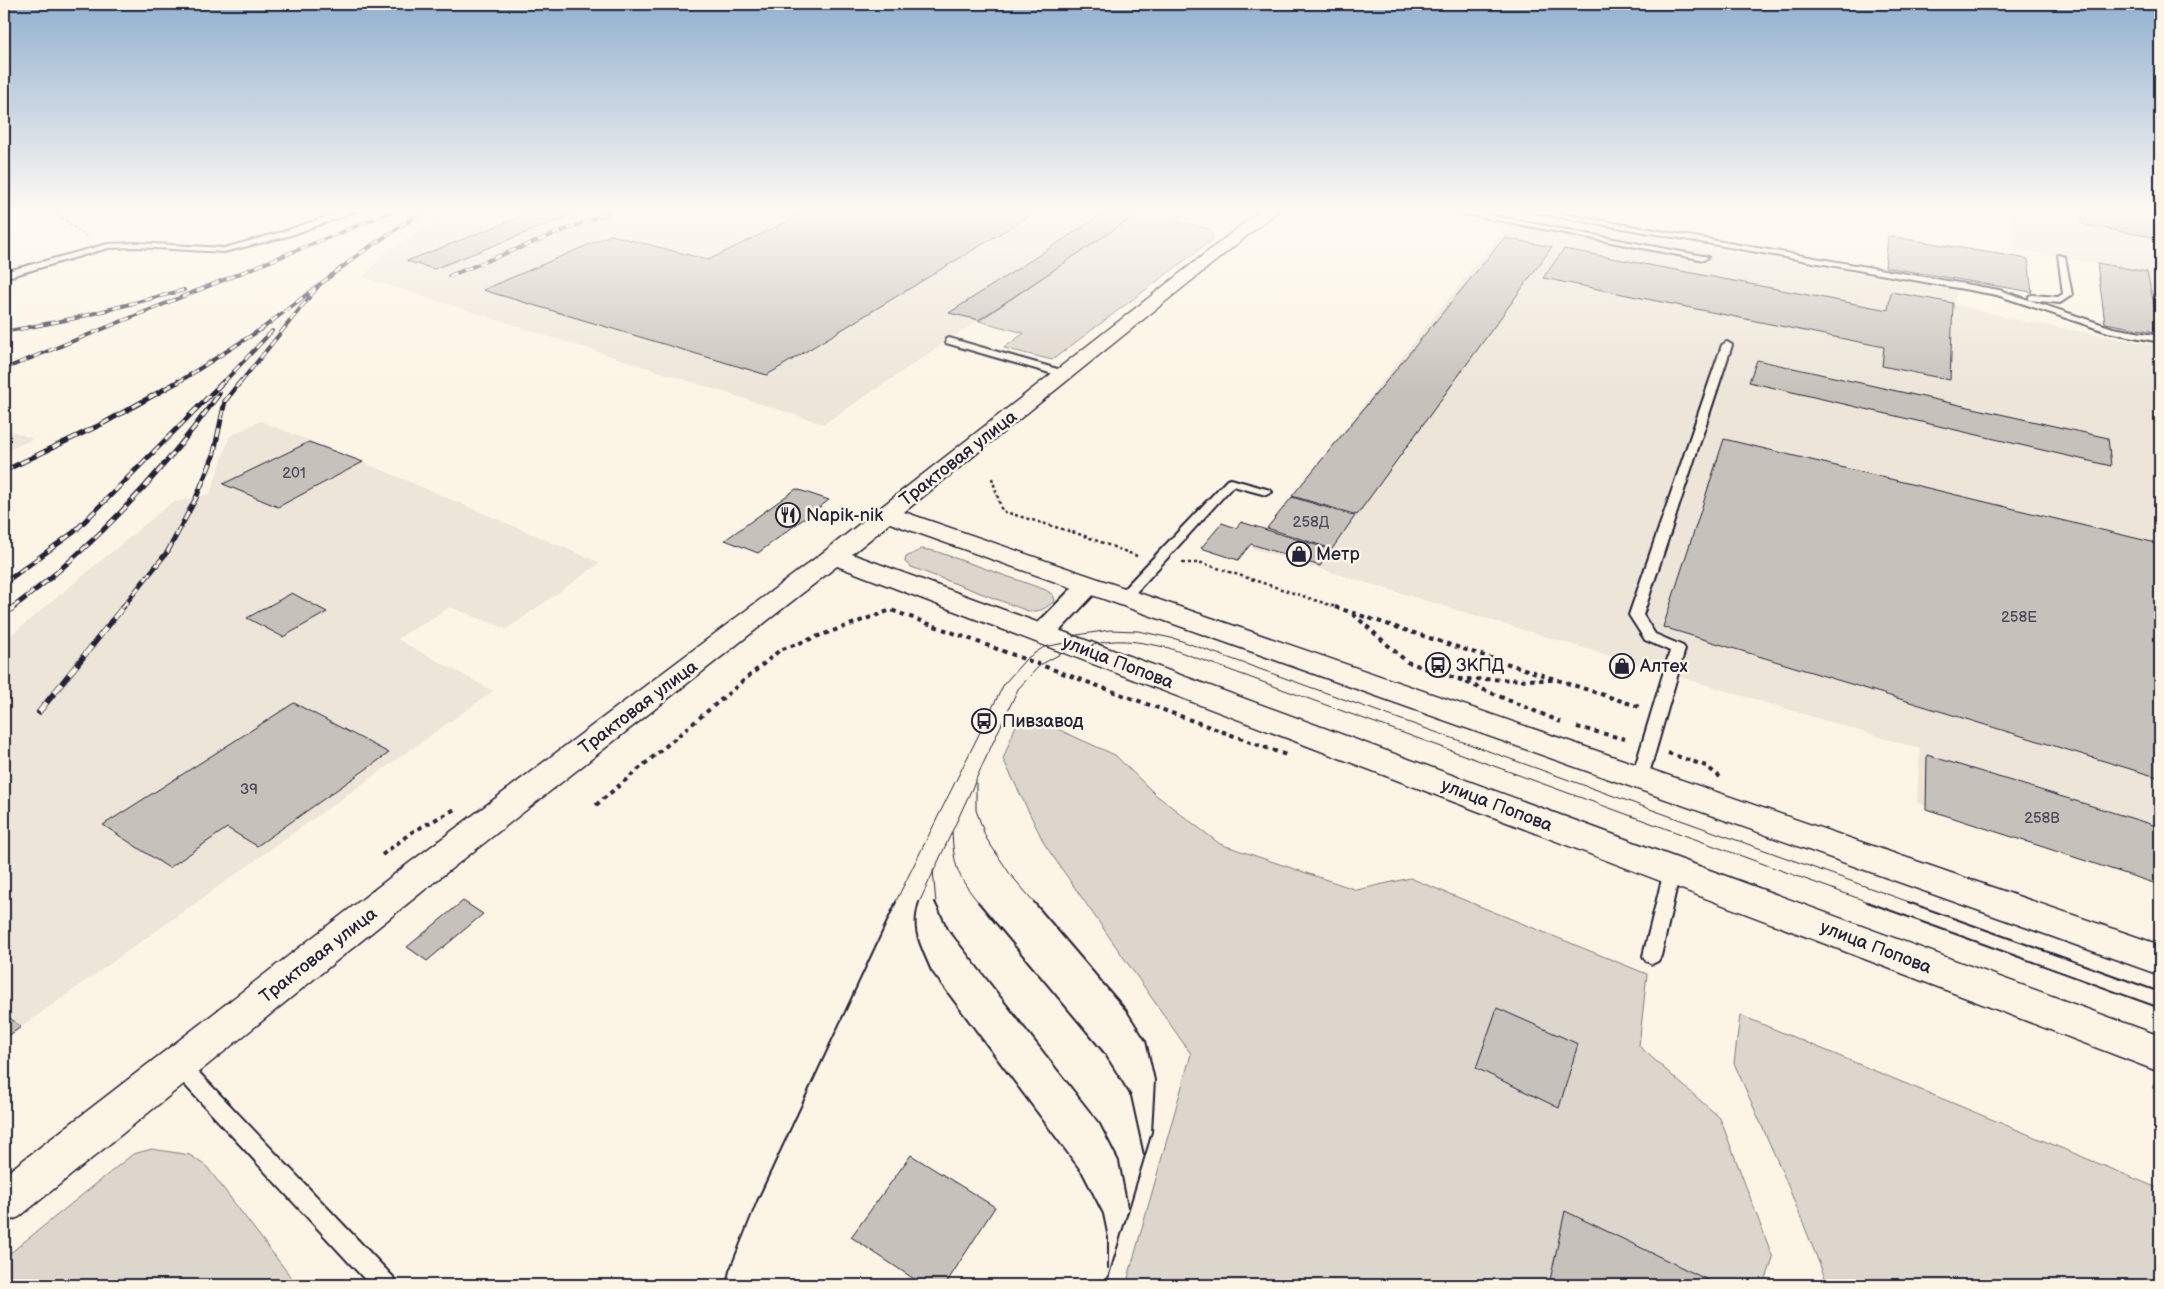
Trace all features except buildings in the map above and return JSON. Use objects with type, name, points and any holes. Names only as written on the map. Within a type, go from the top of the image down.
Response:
[{"type":"main road","name":"Трактовая улица","points":[[4,1202],[416,877],[834,556],[1195,270]]},
{"type":"main road","points":[[887,514],[2160,960]]},
{"type":"main road","name":"улица Попова","points":[[834,556],[2160,1054]]},
{"type":"street","points":[[1042,634],[1089,585]]},
{"type":"lane","points":[[4,275],[20,270]]},
{"type":"lane","points":[[1869,270],[2039,300],[2060,300],[2068,295],[2063,270]]},
{"type":"lane","points":[[1999,293],[2110,330],[2160,339]]},
{"type":"lane","points":[[949,342],[1064,374]]},
{"type":"lane","points":[[1640,778],[1678,649],[1650,638],[1636,615],[1727,345]]},
{"type":"lane","points":[[1124,597],[1231,482],[1266,492]]},
{"type":"lane","points":[[1652,956],[1672,871]]},
{"type":"lane","points":[[178,1065],[385,1285]]},
{"type":"path","points":[[992,478],[1002,511],[1082,535],[1156,563],[1202,563],[1659,713]]},
{"type":"path","points":[[596,805],[780,650],[891,610]]},
{"type":"path","points":[[1351,612],[1407,662],[1458,679],[1563,723]]},
{"type":"path","points":[[1458,679],[1559,680]]},
{"type":"path","points":[[1572,726],[1612,734],[1706,766],[1721,778]]},
{"type":"path","points":[[382,855],[412,832],[460,806]]},
{"type":"shaded area","points":[[369,270],[1053,270],[824,424],[363,277]]},
{"type":"shaded area","points":[[1054,270],[1172,270],[1052,360],[1004,348],[1024,333],[979,321]]},
{"type":"shaded area","points":[[1471,270],[1838,270],[1958,291],[1953,304],[2013,319],[2160,346],[2160,883],[1917,803],[1920,749],[1251,548]]},
{"type":"shaded area","points":[[2136,270],[2160,270],[2160,333],[2147,272]]},
{"type":"shaded area","points":[[260,421],[363,462],[600,563],[507,629],[450,607],[397,639],[493,691],[4,1039],[4,641],[171,503],[210,494],[230,436]]},
{"type":"shaded area","points":[[4,428],[33,439],[4,452]]},
{"type":"shaded area","points":[[922,549],[935,551],[1046,590],[1053,595],[1055,600],[1043,609],[1028,611],[911,567],[905,562],[906,557]]},
{"type":"shaded area","points":[[1033,718],[1115,755],[1156,795],[1220,844],[1357,890],[1410,878],[1647,974],[1639,1046],[1720,1118],[1773,1258],[1764,1285],[1126,1285],[1191,1054],[1045,845],[1003,759],[1016,725]]},
{"type":"shaded area","points":[[1740,1015],[2160,1189],[2160,1285],[1828,1285],[1784,1176],[1734,1063]]},
{"type":"shaded area","points":[[152,1149],[190,1155],[207,1167],[297,1285],[4,1285],[4,1258],[133,1154]]},
{"type":"tram line","points":[[895,903],[1004,684],[1026,659],[1044,647],[1065,643],[1077,635],[1110,630],[1138,631],[1176,639],[1912,903]]},
{"type":"tram line","points":[[1035,903],[1010,874],[986,838],[976,810],[976,779],[1018,689],[1040,665],[1075,646],[1084,649],[1105,642],[1116,641],[1137,642],[1169,648],[1871,903]]},
{"type":"tram line","points":[[933,872],[975,782]]},
{"type":"tram line","points":[[952,832],[954,854],[961,878],[979,903]]},
{"type":"tram line","points":[[919,903],[933,872]]},
{"type":"tram line","points":[[933,872],[936,903]]},
{"type":"tram line","points":[[726,1285],[729,1271],[757,1201],[896,902]]},
{"type":"tram line","points":[[919,902],[916,912],[916,929],[920,945],[931,971],[1082,1173],[1103,1214],[1108,1238],[1108,1268]]},
{"type":"tram line","points":[[935,902],[948,929],[1100,1124],[1119,1161],[1128,1207]]},
{"type":"tram line","points":[[978,902],[1104,1053],[1131,1096],[1144,1155]]},
{"type":"tram line","points":[[1034,902],[1127,1011],[1146,1041],[1155,1080],[1152,1132],[1106,1285]]},
{"type":"tram line","points":[[1867,902],[2160,1008]]},
{"type":"tram line","points":[[1908,902],[2160,992]]},
{"type":"railway","points":[[4,369],[248,270]]},
{"type":"railway","points":[[319,285],[338,270]]},
{"type":"railway","points":[[449,276],[464,270]]},
{"type":"railway","points":[[177,383],[263,328],[319,285]]},
{"type":"railway","points":[[240,383],[319,285]]},
{"type":"railway","points":[[4,332],[76,318],[184,290]]},
{"type":"railway","points":[[223,383],[272,331]]},
{"type":"railway","points":[[4,471],[104,423],[179,381]]},
{"type":"railway","points":[[4,583],[74,532],[224,381]]},
{"type":"railway","points":[[122,608],[168,551],[196,498],[213,457],[225,401],[241,381]]},
{"type":"railway","points":[[12,608],[42,585],[98,536],[173,454],[219,394]]},
{"type":"railway","points":[[4,614],[14,607]]},
{"type":"railway","points":[[39,712],[123,607]]},
{"type":"place","name":"Napik-nik","points":[[788,515]]},
{"type":"place","name":"Метр","points":[[1299,554]]},
{"type":"place","name":"ЗКПД","points":[[1438,665]]},
{"type":"place","name":"Алтех","points":[[1622,666]]},
{"type":"place","name":"Пивзавод","points":[[984,721]]}]
